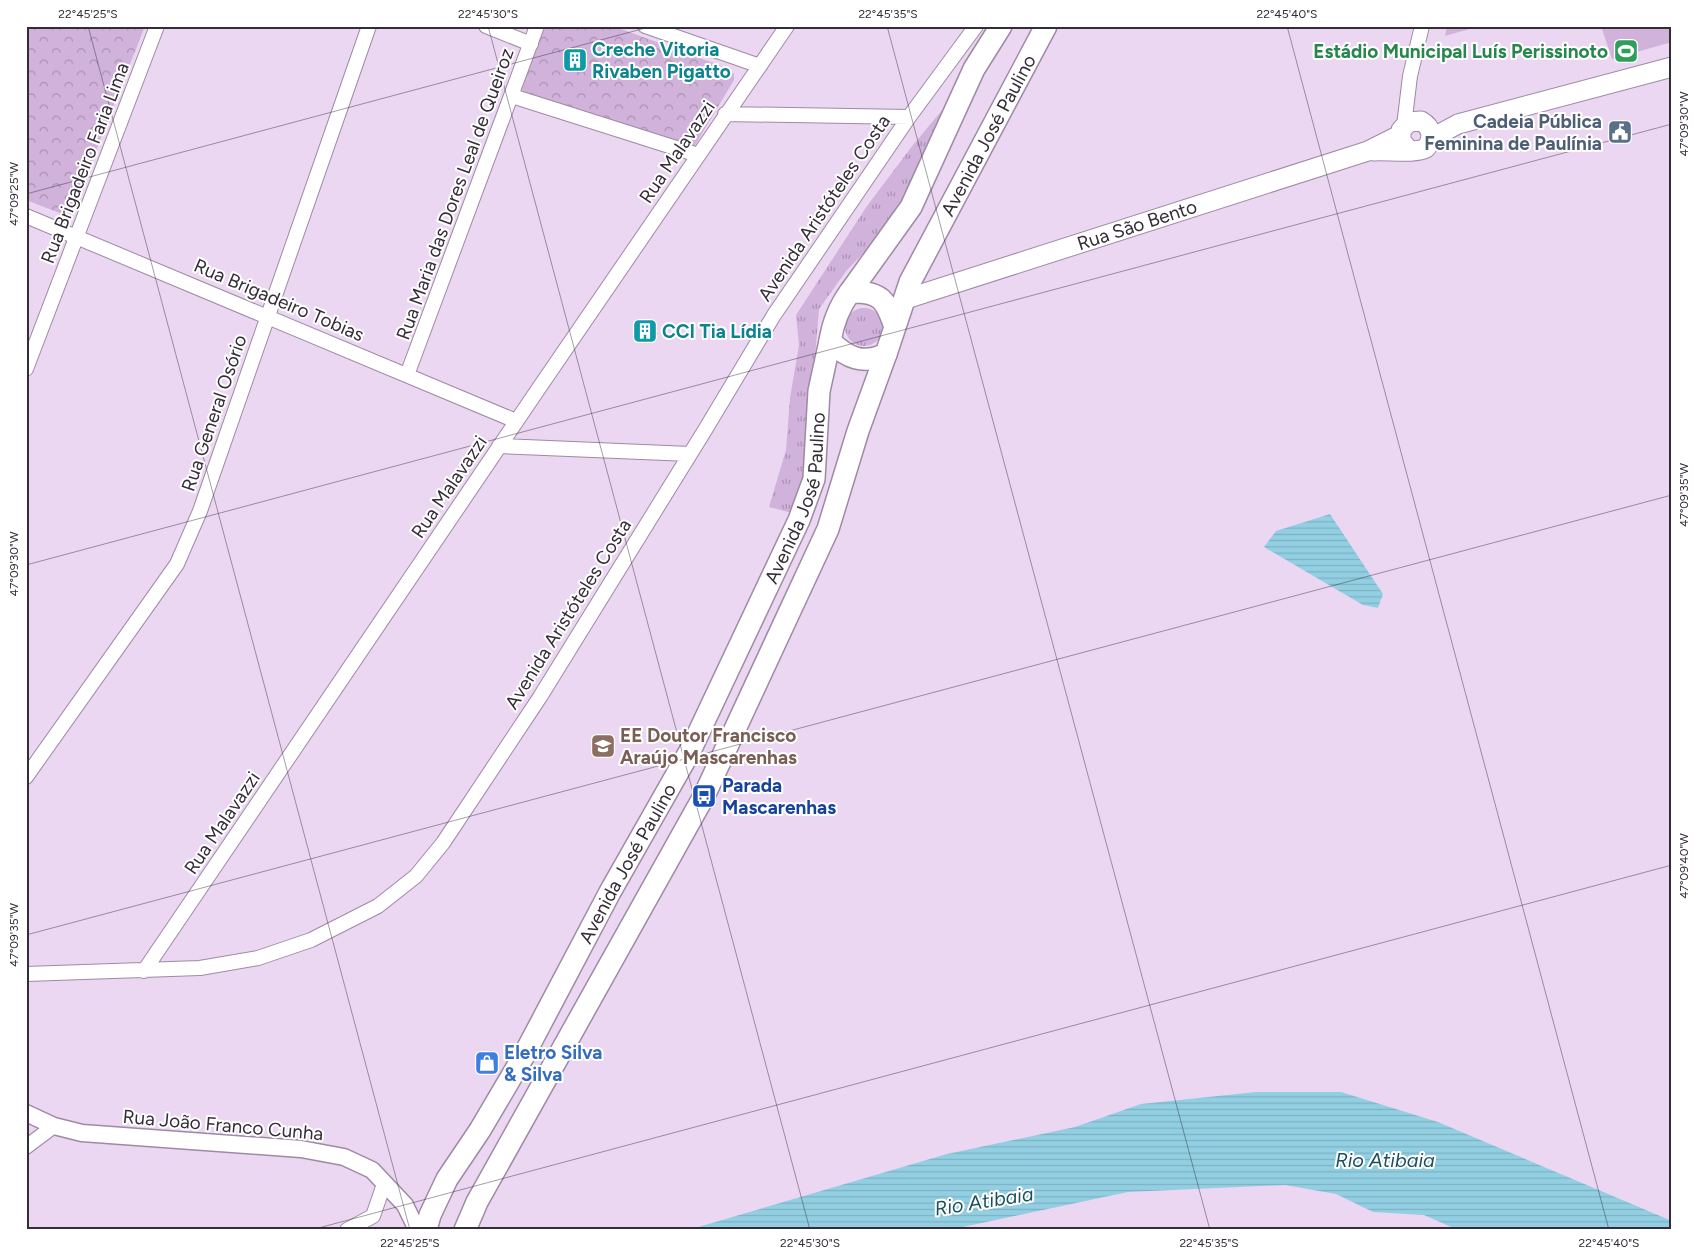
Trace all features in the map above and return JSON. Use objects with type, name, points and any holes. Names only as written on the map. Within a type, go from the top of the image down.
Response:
[{"type":"main road","name":"Avenida José Paulino","points":[[850,292],[911,207],[974,69],[1002,26]]},
{"type":"main road","name":"Avenida José Paulino","points":[[895,327],[906,299],[910,282],[1046,26]]},
{"type":"main road","name":"Rua São Bento","points":[[906,299],[1368,151],[1414,132],[1458,124],[1672,67]]},
{"type":"main road","points":[[880,296],[888,305],[895,327],[886,354],[875,359],[863,360],[842,352],[830,341],[832,325],[841,304],[850,292],[866,291],[880,296],[906,299]]},
{"type":"main road","name":"Avenida José Paulino","points":[[426,1230],[430,1215],[447,1179],[480,1130],[523,1057],[610,892],[690,751],[800,520],[814,479],[819,392],[830,341]]},
{"type":"main road","name":"Avenida José Paulino","points":[[465,1230],[477,1202],[704,796],[828,529],[858,431],[886,354]]},
{"type":"street","name":"Rua Brigadeiro Faria Lima","points":[[26,370],[157,26]]},
{"type":"street","name":"Rua General Osório","points":[[26,777],[177,564],[200,511],[266,316],[369,26]]},
{"type":"street","points":[[486,26],[531,44]]},
{"type":"street","name":"Rua Maria das Dores Leal de Queiroz","points":[[407,375],[537,26]]},
{"type":"street","points":[[644,26],[760,66]]},
{"type":"street","name":"Rua Malavazzi","points":[[144,971],[516,421],[787,26]]},
{"type":"street","name":"Avenida Aristóteles Costa","points":[[26,974],[200,968],[258,958],[311,940],[378,906],[416,876],[443,843],[540,697],[774,315],[909,117],[976,26]]},
{"type":"street","points":[[1414,132],[1410,76],[1422,26]]},
{"type":"street","points":[[512,96],[698,155]]},
{"type":"street","points":[[725,114],[909,117]]},
{"type":"street","name":"Rua Brigadeiro Tobias","points":[[26,216],[516,421]]},
{"type":"street","points":[[499,446],[690,454]]},
{"type":"street","name":"Rua João Franco Cunha","points":[[26,1113],[54,1126],[82,1134],[309,1150],[344,1157],[372,1170],[405,1205],[417,1230]]},
{"type":"street","points":[[26,1148],[54,1126]]},
{"type":"street","points":[[347,1230],[373,1216],[384,1184]]},
{"type":"green space","points":[[26,26],[145,26],[70,217],[26,200]]},
{"type":"green space","points":[[543,26],[613,26],[727,68],[734,74],[734,80],[694,147],[523,92],[521,85]]},
{"type":"green space","name":"Estádio Municipal Luís Perissinoto","points":[[1447,26],[1480,26],[1445,36]]},
{"type":"green space","name":"Estádio Municipal Luís Perissinoto","points":[[1601,26],[1672,26],[1672,42],[1612,59]]},
{"type":"green space","points":[[998,43],[889,227],[847,270],[819,309],[805,479],[792,513],[769,507],[786,450],[790,398],[799,345],[796,315],[867,206],[913,145]]},
{"type":"green space","points":[[864,308],[878,313],[883,327],[878,341],[864,346],[850,341],[845,327],[850,313]]},
{"type":"water","points":[[1330,514],[1383,594],[1378,608],[1363,605],[1264,547],[1276,531]]},
{"type":"water","name":"Rio Atibaia","points":[[1256,1092],[1341,1092],[1438,1122],[1672,1221],[1672,1230],[1458,1230],[1424,1215],[1373,1212],[1336,1194],[1285,1185],[1128,1192],[949,1230],[688,1230],[947,1154],[1075,1127],[1141,1104]]},
{"type":"place","name":"Estádio Municipal Luís Perissinoto","points":[[1626,51]]},
{"type":"place","name":"Creche Vitoria Rivaben Pigatto","points":[[575,60]]},
{"type":"place","name":"Cadeia Pública Feminina de Paulínia","points":[[1620,132]]},
{"type":"place","name":"CCI Tia Lídia","points":[[645,331]]},
{"type":"place","name":"EE Doutor Francisco Araújo Mascarenhas","points":[[603,746]]},
{"type":"place","name":"Parada Mascarenhas","points":[[704,796]]},
{"type":"place","name":"Eletro Silva & Silva","points":[[487,1063]]}]
